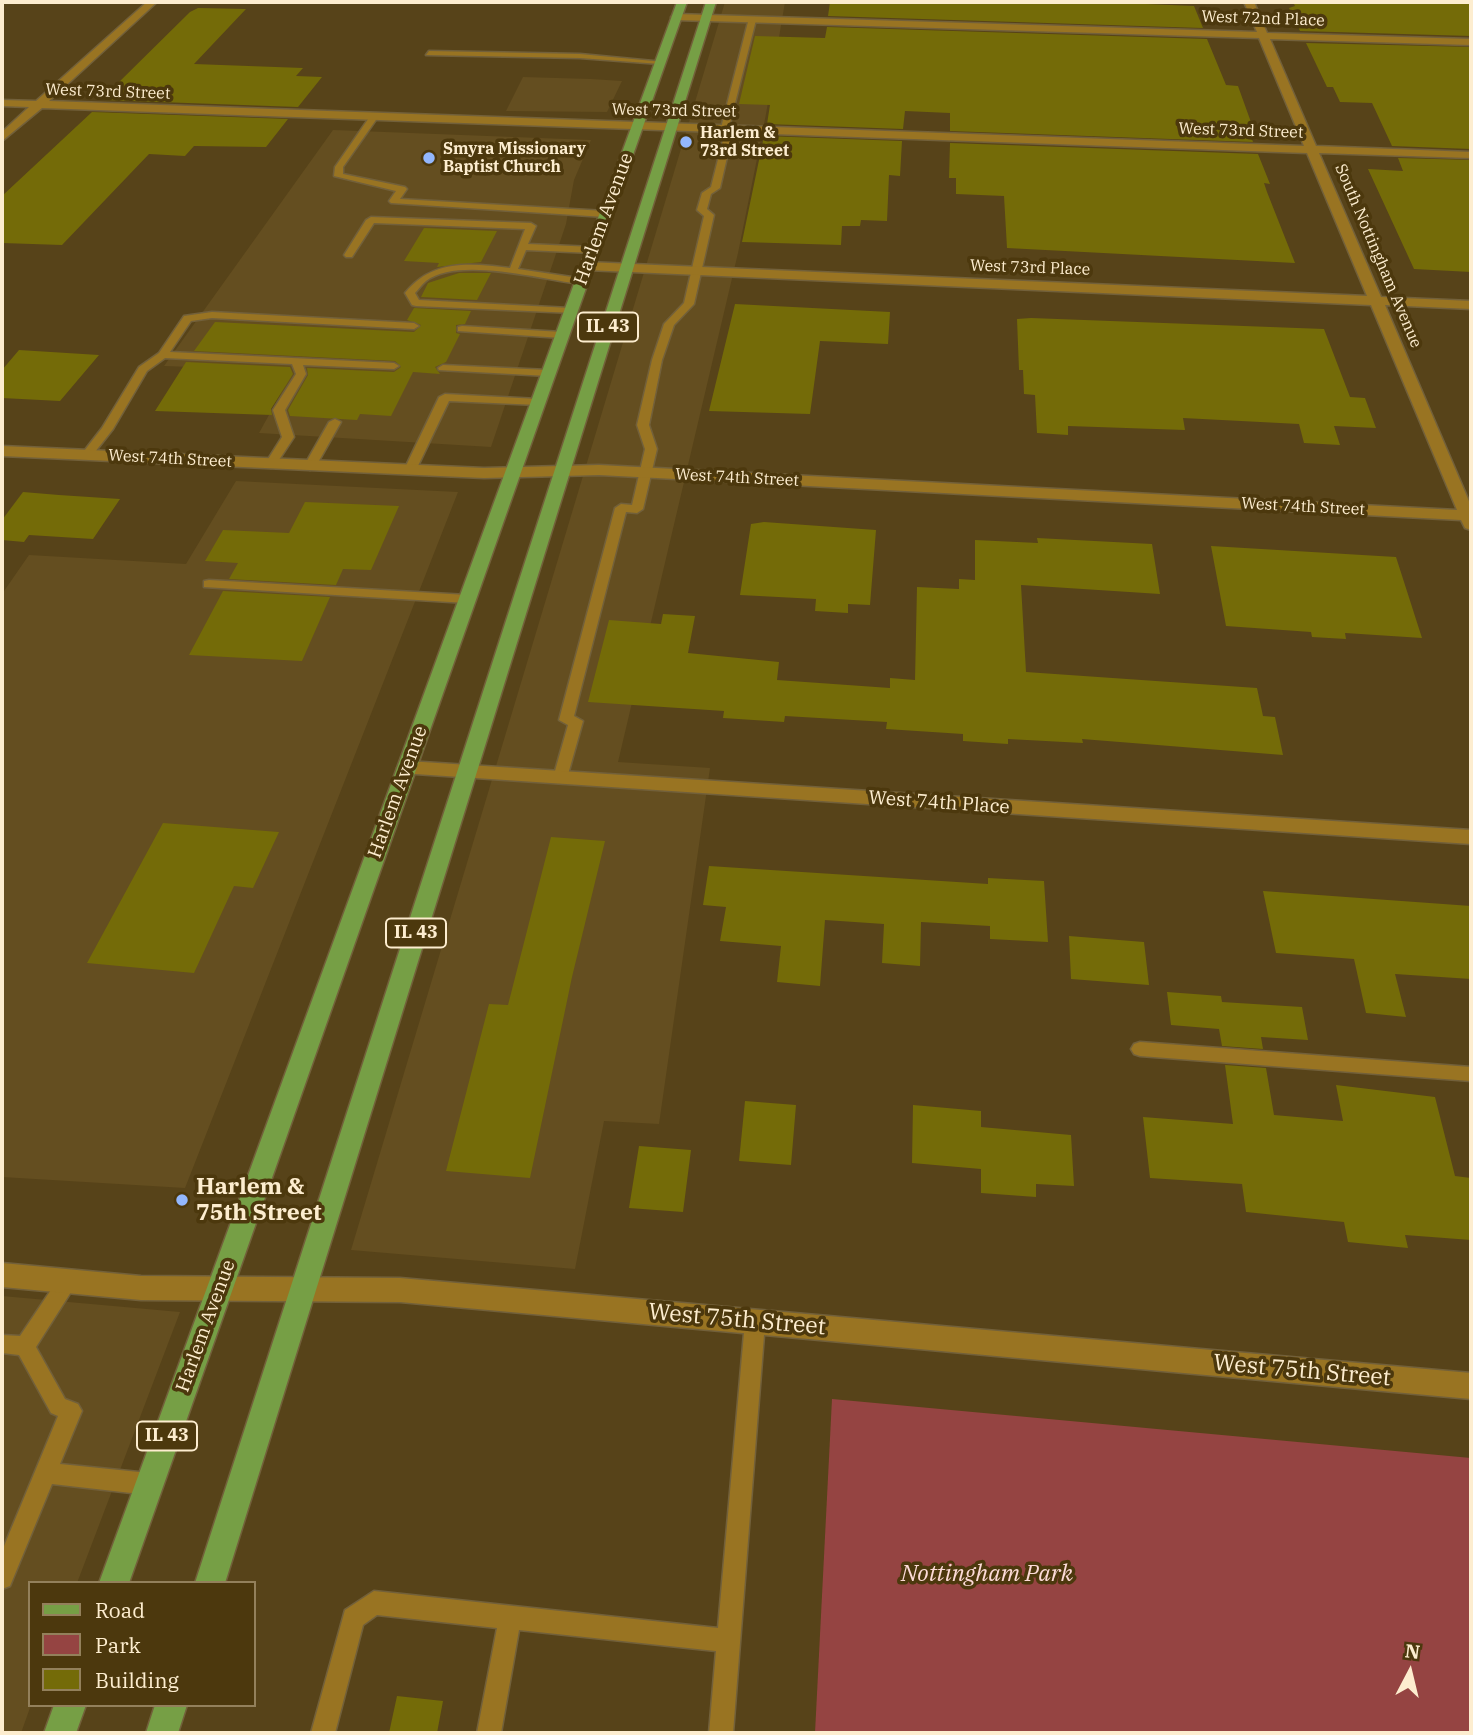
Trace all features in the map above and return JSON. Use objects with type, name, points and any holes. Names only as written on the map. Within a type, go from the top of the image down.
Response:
[{"type":"main road","name":"Harlem Avenue","points":[[115,1581],[682,2]]},
{"type":"main road","name":"Harlem Avenue","points":[[211,1581],[711,2]]},
{"type":"main road","points":[[60,1733],[69,1707]]},
{"type":"main road","points":[[162,1733],[170,1707]]},
{"type":"street","points":[[2,138],[152,2]]},
{"type":"street","name":"South Nottingham Avenue","points":[[1250,2],[1470,519]]},
{"type":"street","name":"West 72nd Place","points":[[676,17],[1471,42]]},
{"type":"street","name":"West 73rd Street","points":[[2,103],[1471,155]]},
{"type":"street","name":"West 73rd Place","points":[[587,266],[1471,305]]},
{"type":"street","name":"West 74th Street","points":[[2,451],[410,470],[647,473],[1470,519]]},
{"type":"street","name":"West 74th Place","points":[[407,768],[1471,837]]},
{"type":"street","name":"West 75th Street","points":[[2,1275],[141,1288],[400,1290],[1471,1386]]},
{"type":"lane","points":[[560,778],[576,721],[566,720],[621,508],[637,509],[647,473],[651,449],[643,425],[657,360],[669,324],[689,304],[709,215],[702,210],[707,192],[715,188],[729,131],[725,128],[752,20]]},
{"type":"lane","points":[[429,53],[580,56],[660,62]]},
{"type":"lane","points":[[374,117],[339,167],[338,176],[402,190],[394,201],[606,214]]},
{"type":"lane","points":[[349,255],[371,220],[531,226],[514,267]]},
{"type":"lane","points":[[522,247],[593,250]]},
{"type":"lane","points":[[570,311],[416,303],[410,293],[416,280],[428,273],[454,268],[499,270],[581,281]]},
{"type":"lane","points":[[87,455],[107,429],[143,369],[163,355],[188,318],[212,315],[414,326]]},
{"type":"lane","points":[[462,329],[562,335]]},
{"type":"lane","points":[[163,355],[394,366]]},
{"type":"lane","points":[[271,464],[288,437],[279,410],[301,374],[296,361]]},
{"type":"lane","points":[[443,368],[548,373]]},
{"type":"lane","points":[[410,470],[445,397],[538,402]]},
{"type":"lane","points":[[310,466],[335,422]]},
{"type":"lane","points":[[209,584],[467,599]]},
{"type":"lane","points":[[1140,1049],[1471,1074]]},
{"type":"lane","points":[[25,1346],[68,1281]]},
{"type":"lane","points":[[721,1733],[755,1322]]},
{"type":"lane","points":[[2,1343],[25,1346]]},
{"type":"lane","points":[[2,1578],[71,1411],[58,1406],[25,1346]]},
{"type":"lane","points":[[45,1473],[149,1485]]},
{"type":"lane","points":[[323,1733],[353,1618],[374,1603],[729,1641]]},
{"type":"lane","points":[[489,1733],[510,1618]]},
{"type":"shaded area","points":[[725,2],[785,2],[738,253],[618,762],[710,768],[659,1124],[604,1121],[575,1269],[351,1250]]},
{"type":"shaded area","points":[[523,77],[622,81],[607,112],[506,111]]},
{"type":"shaded area","points":[[333,130],[591,140],[574,180],[566,224],[491,447],[259,433],[285,386],[248,369],[164,366]]},
{"type":"shaded area","points":[[236,481],[458,492],[185,1188],[2,1177],[2,594],[29,555],[186,564]]},
{"type":"shaded area","points":[[2,1296],[180,1312],[78,1581],[28,1581],[28,1707],[30,1707],[21,1733],[2,1733]]},
{"type":"green space","name":"Nottingham Park","points":[[832,1399],[1471,1458],[1471,1733],[815,1733]]},
{"type":"building","points":[[830,2],[1146,2],[1194,6],[1203,28],[828,16]]},
{"type":"building","points":[[1293,2],[1471,2],[1471,36],[1300,31],[1289,8],[1295,6]]},
{"type":"building","points":[[198,8],[246,9],[194,64],[303,68],[296,76],[322,77],[298,107],[104,100],[190,12]]},
{"type":"building","points":[[827,27],[1207,39],[1226,85],[1238,86],[1252,125],[1247,125],[1253,142],[950,131],[950,113],[905,111],[903,129],[767,124],[770,105],[739,104],[755,36],[825,38]]},
{"type":"building","points":[[1306,43],[1471,47],[1471,149],[1392,146],[1372,103],[1340,102],[1333,87],[1327,87]]},
{"type":"building","points":[[92,112],[288,119],[266,147],[194,146],[185,156],[149,154],[62,245],[2,243],[2,196]]},
{"type":"building","points":[[764,136],[902,141],[900,176],[889,175],[887,221],[861,220],[860,226],[842,226],[841,245],[742,242]]},
{"type":"building","points":[[950,143],[1258,154],[1270,184],[1264,183],[1267,192],[1295,263],[1007,248],[1004,196],[956,194],[956,178],[949,178]]},
{"type":"building","points":[[1398,158],[1471,160],[1471,272],[1414,269],[1368,169],[1403,171]]},
{"type":"building","points":[[424,228],[497,231],[481,262],[437,267],[439,263],[404,261]]},
{"type":"building","points":[[459,273],[491,273],[477,300],[421,297],[428,283]]},
{"type":"building","points":[[735,304],[890,312],[888,344],[820,341],[810,414],[709,411]]},
{"type":"building","points":[[414,308],[471,311],[465,324],[456,325],[456,333],[460,334],[446,362],[435,367],[440,374],[413,372],[391,416],[360,414],[357,420],[290,416],[288,410],[308,375],[307,368],[394,372],[401,367],[395,361],[194,351],[215,322],[414,332],[421,325],[407,320]]},
{"type":"building","points":[[1017,319],[1324,329],[1350,397],[1365,398],[1376,428],[1334,426],[1340,445],[1304,443],[1299,424],[1183,418],[1185,430],[1068,426],[1068,435],[1037,433],[1035,395],[1024,394],[1023,370],[1019,370]]},
{"type":"building","points":[[19,350],[99,355],[60,401],[2,398],[2,370]]},
{"type":"building","points":[[186,362],[290,367],[293,374],[271,409],[272,415],[155,411]]},
{"type":"building","points":[[23,492],[120,499],[93,539],[29,535],[24,542],[2,540],[2,520]]},
{"type":"building","points":[[305,502],[399,506],[371,570],[343,569],[336,585],[229,579],[238,563],[205,561],[223,530],[289,533]]},
{"type":"building","points":[[764,522],[876,530],[870,605],[848,604],[848,613],[815,611],[816,599],[740,595],[751,524]]},
{"type":"building","points":[[1037,538],[1152,544],[1160,594],[1021,585],[1026,672],[1257,688],[1263,716],[1275,717],[1283,755],[1082,739],[1083,743],[1008,739],[1008,744],[963,741],[963,734],[886,729],[887,722],[785,716],[784,722],[723,718],[724,711],[588,702],[609,620],[661,624],[663,614],[695,616],[688,653],[779,662],[777,680],[890,688],[890,678],[915,680],[917,587],[959,589],[959,579],[975,580],[975,540],[1038,543]]},
{"type":"building","points":[[1211,546],[1396,557],[1422,638],[1345,633],[1346,639],[1312,637],[1311,632],[1226,626]]},
{"type":"building","points":[[223,591],[330,597],[302,661],[189,655]]},
{"type":"building","points":[[163,823],[279,832],[253,888],[234,886],[194,973],[87,963]]},
{"type":"building","points":[[551,837],[605,841],[572,977],[530,1178],[446,1171],[489,1004],[508,1005]]},
{"type":"building","points":[[709,866],[988,884],[988,878],[1044,881],[1048,942],[990,939],[990,926],[921,922],[920,966],[882,963],[884,924],[825,920],[820,986],[777,982],[781,946],[720,941],[726,907],[703,905]]},
{"type":"building","points":[[1263,891],[1471,906],[1471,979],[1395,974],[1406,1017],[1366,1013],[1354,959],[1276,953]]},
{"type":"building","points":[[1069,936],[1144,942],[1149,985],[1071,979]]},
{"type":"building","points":[[1167,992],[1221,996],[1222,1002],[1302,1007],[1308,1040],[1261,1037],[1263,1049],[1222,1046],[1219,1029],[1171,1025]]},
{"type":"building","points":[[1225,1065],[1266,1068],[1274,1115],[1343,1121],[1336,1085],[1435,1097],[1455,1176],[1471,1178],[1471,1240],[1405,1235],[1408,1248],[1348,1242],[1344,1222],[1246,1212],[1242,1184],[1150,1178],[1143,1117],[1233,1124]]},
{"type":"building","points":[[745,1101],[796,1105],[791,1165],[739,1161]]},
{"type":"building","points":[[913,1105],[981,1111],[981,1127],[1071,1135],[1074,1186],[1036,1184],[1036,1197],[981,1193],[981,1169],[912,1163]]},
{"type":"building","points":[[639,1146],[691,1150],[683,1212],[629,1208]]},
{"type":"building","points":[[397,1696],[443,1701],[437,1733],[389,1733]]},
{"type":"place","name":"Harlem & 73rd Street","points":[[686,142]]},
{"type":"place","name":"Smyra Missionary Baptist Church","points":[[429,158]]},
{"type":"place","name":"Harlem & 75th Street","points":[[182,1200]]}]
